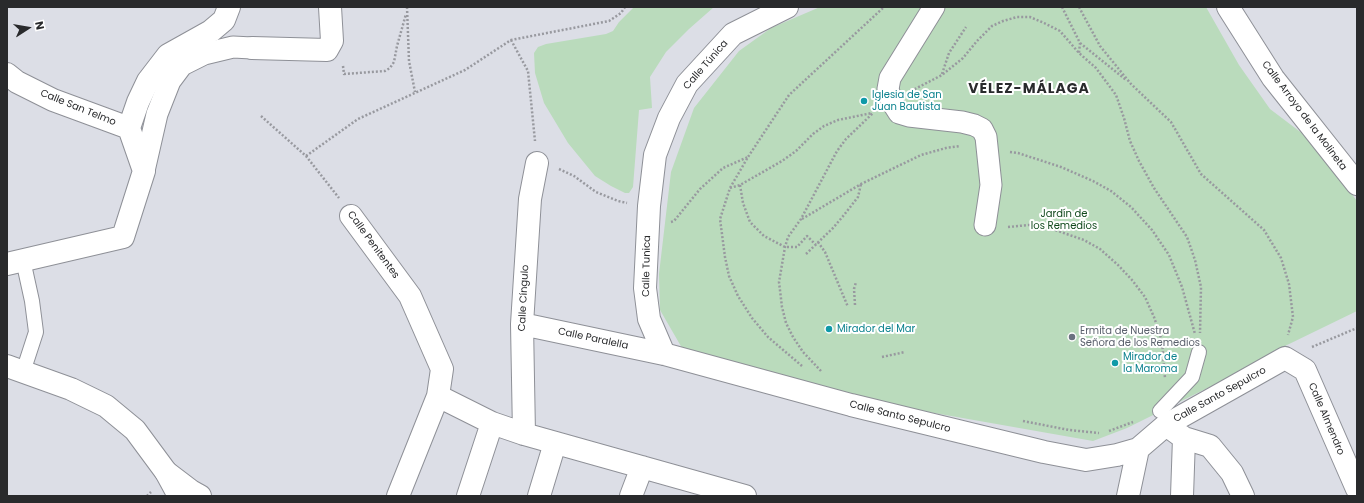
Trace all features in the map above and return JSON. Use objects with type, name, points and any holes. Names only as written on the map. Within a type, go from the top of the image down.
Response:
[{"type":"street","points":[[144,171],[129,128],[138,102],[148,81],[168,55],[211,31],[224,20],[229,7]]},
{"type":"street","points":[[15,262],[123,237],[144,171],[158,114],[170,81],[182,65],[204,54],[233,47],[327,50],[332,41],[330,7]]},
{"type":"street","name":"Calle Túnica","points":[[649,214],[655,155],[669,118],[686,84],[733,34],[787,7]]},
{"type":"street","points":[[934,7],[890,78],[888,89],[892,102],[899,113],[910,116],[974,125],[982,129],[986,137],[988,149],[991,185],[985,225]]},
{"type":"street","name":"Calle Arroyo de la Molineta","points":[[1228,7],[1273,78],[1357,184]]},
{"type":"street","name":"Calle San Telmo","points":[[7,74],[17,82],[53,100],[129,128]]},
{"type":"street","name":"Calle Cíngulo","points":[[524,434],[522,324],[530,199],[537,163]]},
{"type":"street","name":"Calle Tunica","points":[[649,214],[645,288],[649,318],[664,354]]},
{"type":"street","name":"Calle Penitentes","points":[[351,216],[410,296],[442,369],[438,396],[398,496]]},
{"type":"street","name":"Calle Paralella","points":[[522,324],[664,354]]},
{"type":"street","name":"Calle Santo Sepulcro","points":[[664,354],[851,405],[1044,452],[1086,460],[1117,455],[1138,449],[1163,418],[1285,358]]},
{"type":"street","name":"Calle Almendro","points":[[1285,358],[1306,370],[1357,489]]},
{"type":"street","points":[[15,369],[71,389],[106,406],[135,430],[166,472],[179,496]]},
{"type":"street","points":[[438,396],[492,423],[524,434],[642,467],[708,491],[746,496]]},
{"type":"street","points":[[1163,418],[1184,438],[1210,446],[1232,473],[1243,496]]},
{"type":"street","points":[[468,496],[492,423]]},
{"type":"street","points":[[1182,496],[1184,438]]},
{"type":"street","points":[[539,496],[555,443]]},
{"type":"street","points":[[1128,496],[1138,449]]},
{"type":"street","points":[[631,496],[642,467]]},
{"type":"street","points":[[166,472],[200,496]]},
{"type":"lane","points":[[15,262],[36,332],[15,369]]},
{"type":"lane","points":[[1163,418],[1192,377],[1199,352]]},
{"type":"path","points":[[332,41],[339,48],[344,74],[385,71],[390,68],[394,62],[407,7]]},
{"type":"path","points":[[306,156],[358,118],[465,70],[511,40],[609,22],[621,13],[625,7]]},
{"type":"path","points":[[806,368],[800,366],[768,337],[752,318],[738,296],[730,276],[725,257],[720,219],[730,188],[748,157],[790,95],[884,7]]},
{"type":"path","points":[[1062,7],[1080,43],[1131,84],[1171,122],[1201,174],[1264,230],[1281,258],[1289,284],[1293,317],[1285,346],[1285,358],[1357,328]]},
{"type":"path","points":[[1079,7],[1100,46],[1131,84]]},
{"type":"path","points":[[406,14],[409,61],[415,92]]},
{"type":"path","points":[[818,373],[824,375],[803,352],[792,337],[782,307],[779,282],[788,237],[801,219],[837,151],[846,139],[873,113],[942,75],[963,58],[992,26],[1003,20],[1030,17],[1060,32],[1079,53],[1096,68],[1116,95],[1130,141],[1139,161],[1154,188],[1187,237],[1195,260],[1201,287],[1199,352]]},
{"type":"path","points":[[942,75],[949,53],[966,27]]},
{"type":"path","points":[[511,40],[528,71],[537,163],[555,167],[574,176],[596,192],[649,214],[665,223],[674,221],[700,189],[723,168],[748,157]]},
{"type":"path","points":[[1079,53],[1080,43]]},
{"type":"path","points":[[730,188],[740,185],[782,161],[796,151],[824,126],[838,120],[873,113]]},
{"type":"path","name":"Calle Penitentes","points":[[261,116],[306,156],[351,216]]},
{"type":"path","points":[[801,219],[861,184],[921,155],[946,148],[965,146],[1018,153],[1061,167],[1093,181],[1111,191],[1131,207],[1152,230],[1169,256],[1182,287],[1199,352]]},
{"type":"path","points":[[806,254],[837,224],[858,197],[861,184]]},
{"type":"path","points":[[740,185],[743,203],[750,222],[764,236],[785,248],[797,247],[807,236],[817,243],[825,252],[848,306]]},
{"type":"path","points":[[985,225],[1011,228],[1042,226],[1084,240],[1100,249],[1118,265],[1145,297],[1162,341],[1165,362],[1163,418],[1102,434],[1069,430],[1023,421]]},
{"type":"path","points":[[855,305],[854,289],[856,282]]},
{"type":"path","points":[[882,357],[905,352]]},
{"type":"green space","points":[[634,7],[714,7],[666,52],[650,77],[652,108],[639,110],[633,187],[629,193],[625,193],[595,176],[568,143],[544,103],[535,73],[534,53],[538,47],[546,44],[606,34],[613,31],[619,22]]},
{"type":"green space","name":"Jardín de los Remedios","points":[[820,7],[1206,7],[1239,65],[1270,109],[1311,140],[1357,201],[1357,311],[1285,346],[1272,356],[1127,428],[1093,441],[900,407],[682,348],[660,310],[659,274],[671,172],[694,108],[739,51],[771,28]]},
{"type":"place","name":"Iglesia de San Juan Bautista","points":[[864,101]]},
{"type":"place","name":"Mirador del Mar","points":[[829,329]]},
{"type":"place","name":"Ermita de Nuestra Señora de los Remedios","points":[[1072,337]]},
{"type":"place","name":"Mirador de la Maroma","points":[[1115,363]]},
{"type":"district","name":"VÉLEZ-MÁLAGA","points":[[1029,89]]}]
